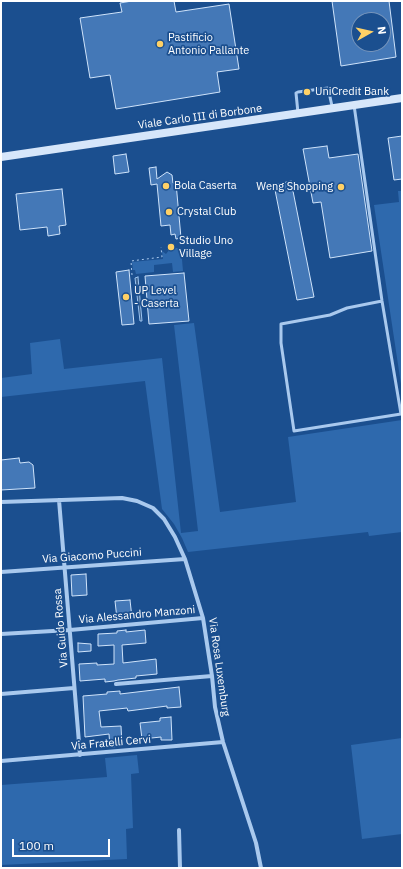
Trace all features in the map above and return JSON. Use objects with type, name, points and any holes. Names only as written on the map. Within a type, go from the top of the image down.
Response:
[{"type":"main road","name":"Viale Carlo III di Borbone","points":[[1,157],[402,98]]},
{"type":"street","name":"Via Rosa Luxemburg","points":[[1,502],[122,498],[137,501],[153,508],[164,519],[175,536],[185,559],[203,618],[212,676],[214,707],[223,742],[256,843],[260,868]]},
{"type":"street","name":"Via Guido Rossa","points":[[59,500],[80,755]]},
{"type":"street","name":"Via Giacomo Puccini","points":[[1,572],[185,559]]},
{"type":"street","name":"Via Alessandro Manzoni","points":[[1,634],[70,630],[203,618]]},
{"type":"street","points":[[116,684],[212,676]]},
{"type":"street","points":[[1,694],[74,688]]},
{"type":"street","name":"Via Fratelli Cervi","points":[[1,761],[223,742]]},
{"type":"street","points":[[178,830],[180,868]]},
{"type":"lane","points":[[298,113],[296,93],[298,92],[328,88],[333,108]]},
{"type":"lane","points":[[354,105],[382,301],[401,414],[294,431],[281,343],[281,324],[330,315],[347,308],[382,301]]},
{"type":"path","points":[[132,275],[130,261],[162,257],[161,246]]},
{"type":"shaded area","points":[[398,191],[402,191],[402,391],[374,205],[399,202]]},
{"type":"shaded area","points":[[170,245],[174,248],[181,248],[183,271],[173,272],[172,263],[154,265],[154,272],[136,274],[135,270],[133,270],[132,262],[163,259],[162,251],[166,254],[170,249]]},
{"type":"shaded area","points":[[138,277],[142,321],[140,321],[135,278]]},
{"type":"shaded area","points":[[194,323],[220,512],[296,502],[288,437],[402,420],[402,532],[369,536],[368,532],[188,552],[174,524],[162,509],[145,381],[1,397],[1,378],[32,374],[30,343],[60,339],[64,369],[162,358],[181,533],[198,531],[174,325]]},
{"type":"shaded area","points":[[402,738],[402,834],[362,839],[351,745]]},
{"type":"shaded area","points":[[137,755],[139,773],[131,774],[133,828],[126,829],[127,859],[1,865],[1,785],[107,777],[105,758]]},
{"type":"building","name":"Pastificio Antonio Pallante","points":[[132,1],[174,1],[176,12],[229,4],[239,69],[217,72],[220,92],[116,109],[110,75],[90,78],[80,18],[122,12],[120,3]]},
{"type":"building","points":[[332,1],[389,1],[390,12],[351,12],[351,52],[391,52],[391,17],[396,57],[341,66]]},
{"type":"building","points":[[402,136],[402,179],[394,180],[388,138]]},
{"type":"building","name":"Weng Shopping","points":[[327,146],[329,158],[358,154],[372,251],[330,258],[321,202],[313,203],[303,149]]},
{"type":"building","points":[[126,154],[129,172],[115,174],[113,156]]},
{"type":"building","points":[[156,167],[157,179],[167,172],[172,175],[173,183],[176,183],[181,238],[176,239],[175,234],[171,235],[170,225],[161,226],[157,184],[151,185],[149,168]]},
{"type":"building","points":[[291,181],[314,297],[297,300],[274,185]]},
{"type":"building","points":[[62,189],[66,225],[59,226],[60,234],[48,236],[47,227],[20,230],[16,194]]},
{"type":"building","points":[[129,270],[134,324],[122,325],[116,272]]},
{"type":"building","points":[[184,273],[189,321],[149,324],[145,276]]},
{"type":"building","points":[[19,458],[20,463],[29,462],[33,465],[35,488],[1,490],[1,460]]},
{"type":"building","points":[[86,574],[87,595],[72,596],[71,575]]},
{"type":"building","points":[[130,600],[132,618],[117,619],[115,601]]},
{"type":"building","points":[[126,630],[126,632],[145,630],[146,643],[122,645],[123,663],[156,659],[157,674],[136,676],[136,678],[105,682],[105,679],[80,681],[79,664],[114,664],[114,645],[98,646],[98,634],[117,633],[117,631]]},
{"type":"building","points":[[78,643],[91,644],[91,651],[78,652]]},
{"type":"building","points":[[179,687],[181,707],[167,708],[167,706],[128,711],[127,708],[99,711],[101,727],[121,726],[122,746],[110,747],[109,734],[85,737],[83,696],[107,694],[107,692],[120,691],[120,694]]},
{"type":"building","points":[[171,717],[172,740],[161,740],[161,737],[142,739],[140,723],[160,721],[160,718]]},
{"type":"place","name":"Pastificio Antonio Pallante","points":[[160,44]]},
{"type":"place","name":"UniCredit Bank","points":[[307,92]]},
{"type":"place","name":"Bola Caserta","points":[[166,186]]},
{"type":"place","name":"Weng Shopping","points":[[341,187]]},
{"type":"place","name":"Crystal Club","points":[[169,212]]},
{"type":"place","name":"Studio Uno Village","points":[[171,247]]},
{"type":"place","name":"UP Level - Caserta","points":[[126,297]]}]
